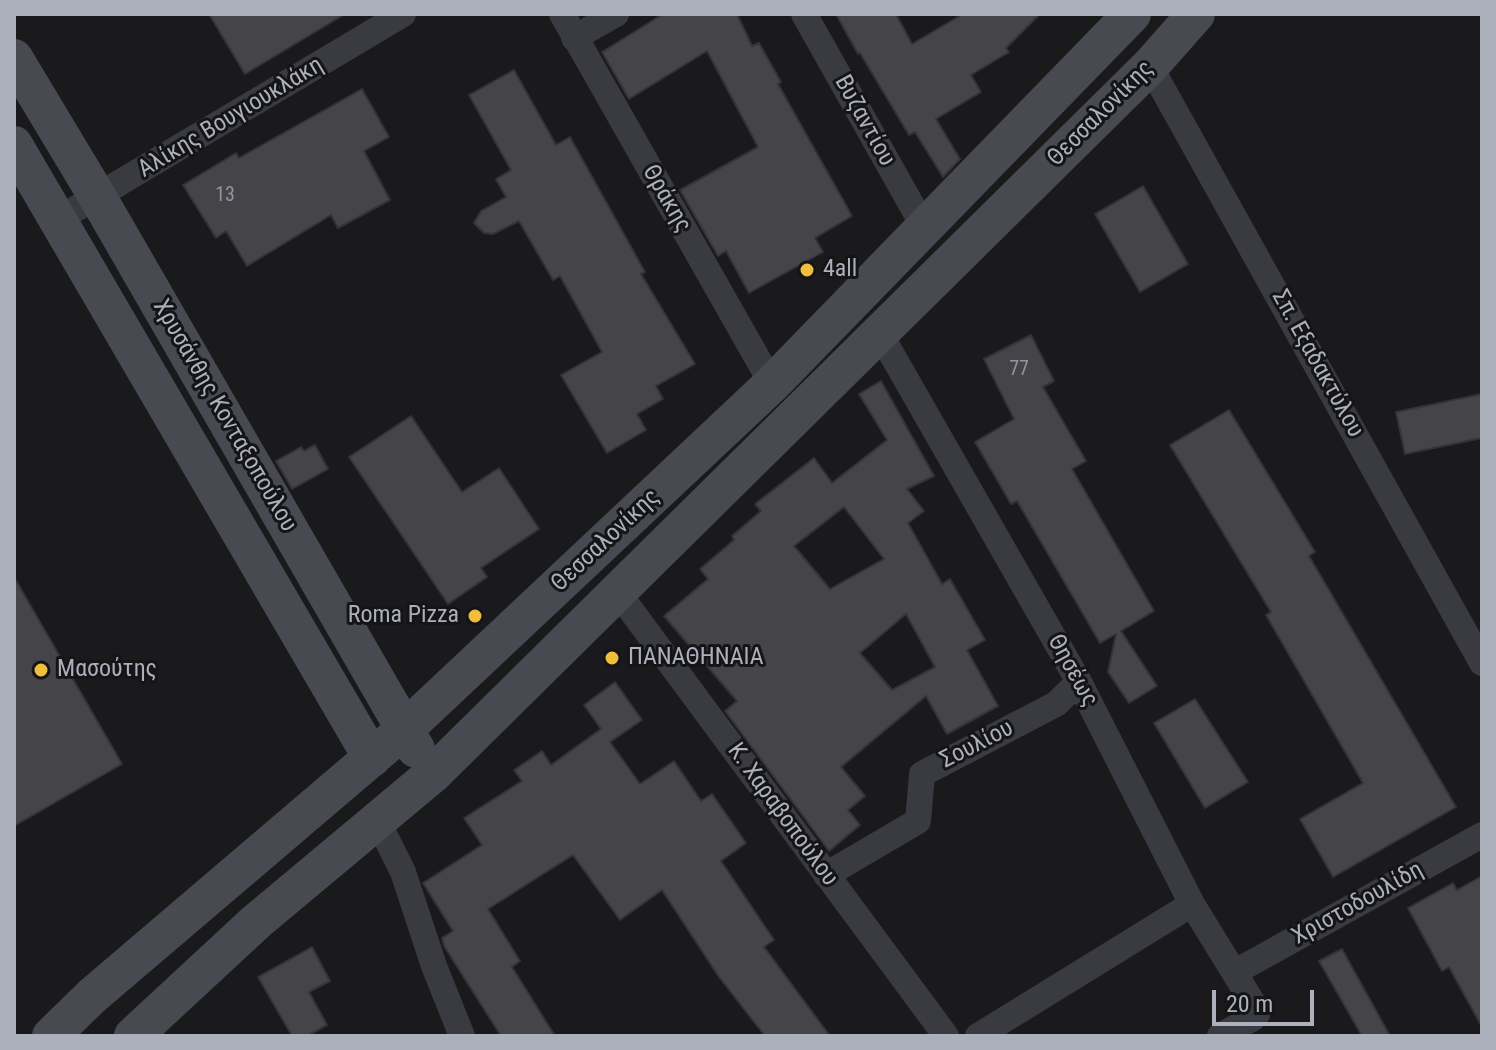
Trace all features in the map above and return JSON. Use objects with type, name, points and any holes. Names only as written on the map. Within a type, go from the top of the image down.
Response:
[{"type":"main road","name":"Θεσσαλονίκης","points":[[51,1036],[92,996],[360,770],[772,384],[1132,14]]},
{"type":"main road","name":"Θεσσαλονίκης","points":[[133,1036],[256,922],[433,774],[619,594],[879,332],[1150,66],[1196,14]]},
{"type":"main road","name":"Χρυσάνθης Κονταξοπούλου","points":[[14,58],[97,196],[404,730],[433,774]]},
{"type":"main road","name":"Χρυσάνθης Κονταξοπούλου","points":[[14,145],[360,770],[378,822]]},
{"type":"street","name":"Αλίκης Βουγιουκλάκη","points":[[57,220],[403,14]]},
{"type":"street","name":"Θράκης","points":[[562,14],[772,384]]},
{"type":"street","points":[[574,38],[616,14]]},
{"type":"street","name":"Βυζαντίου","points":[[804,14],[924,227]]},
{"type":"street","name":"Σπ. Εξαδακτύλου","points":[[1150,66],[1482,663]]},
{"type":"street","name":"Θησέως","points":[[879,332],[1079,682],[1192,904],[1235,972],[1257,1014],[1220,1036]]},
{"type":"street","name":"Κ. Χαραβοπούλου","points":[[619,594],[946,1036]]},
{"type":"street","name":"Σουλίου","points":[[826,875],[918,821],[922,774],[1056,704],[1079,682]]},
{"type":"street","points":[[378,822],[403,872],[434,966],[462,1036]]},
{"type":"street","name":"Χριστοδουλίδη","points":[[1235,972],[1482,835]]},
{"type":"street","points":[[978,1036],[1192,904]]},
{"type":"building","points":[[209,14],[345,14],[245,74]]},
{"type":"building","points":[[663,14],[737,14],[752,46],[759,43],[781,82],[778,84],[852,216],[815,238],[823,252],[749,293],[726,251],[718,256],[680,190],[758,147],[707,51],[629,99],[602,52]]},
{"type":"building","points":[[836,14],[896,14],[912,44],[963,14],[1040,14],[1006,48],[1009,52],[971,75],[981,92],[936,119],[960,159],[943,177],[915,132],[909,135]]},
{"type":"building","points":[[514,70],[556,145],[570,137],[645,272],[641,274],[695,364],[656,386],[663,399],[637,414],[646,430],[607,453],[561,375],[602,352],[560,276],[553,280],[519,221],[493,234],[484,233],[474,223],[481,211],[506,197],[496,179],[511,170],[469,95]]},
{"type":"building","points":[[362,89],[389,137],[364,151],[390,200],[338,228],[331,215],[247,266],[226,231],[216,238],[183,185],[236,153],[239,158]]},
{"type":"building","points":[[1143,186],[1188,264],[1140,292],[1095,214]]},
{"type":"building","points":[[1031,335],[1054,381],[1043,387],[1086,461],[1072,469],[1154,611],[1121,631],[1157,686],[1129,703],[1108,672],[1116,634],[1100,643],[1017,501],[1011,504],[975,442],[1014,419],[984,359]]},
{"type":"building","points":[[881,381],[934,476],[907,489],[924,511],[908,523],[942,584],[950,579],[985,640],[967,650],[998,706],[947,734],[926,696],[841,767],[865,796],[848,810],[860,825],[829,851],[725,711],[737,701],[664,616],[708,579],[700,569],[734,540],[732,536],[761,511],[755,504],[814,458],[832,483],[887,440],[859,394]],"holes":[[[844,507],[884,559],[830,589],[794,546]],[[906,614],[935,667],[892,690],[860,653]]]},
{"type":"building","points":[[1482,394],[1482,438],[1405,454],[1396,412]]},
{"type":"building","points":[[1229,410],[1315,552],[1309,556],[1456,807],[1333,877],[1300,819],[1363,783],[1266,615],[1271,612],[1170,445]]},
{"type":"building","points":[[411,416],[462,492],[499,468],[539,529],[481,568],[487,577],[448,604],[349,457]]},
{"type":"building","points":[[315,445],[328,469],[292,489],[276,461],[301,447],[304,451]]},
{"type":"building","name":"Μασούτης","points":[[14,577],[122,764],[14,826]]},
{"type":"building","points":[[615,682],[642,720],[610,742],[640,784],[674,761],[701,801],[712,794],[746,843],[721,861],[774,940],[764,947],[830,1036],[765,1036],[719,977],[662,890],[620,920],[573,855],[488,909],[520,961],[512,967],[555,1036],[501,1036],[444,946],[442,938],[453,931],[423,883],[482,845],[464,818],[522,781],[514,770],[542,751],[551,765],[601,729],[584,705]]},
{"type":"building","points":[[1195,699],[1248,782],[1205,808],[1154,723]]},
{"type":"building","points":[[1482,876],[1482,1027],[1449,967],[1442,971],[1408,908],[1453,883],[1457,890]]},
{"type":"building","points":[[312,947],[330,981],[309,992],[327,1025],[307,1036],[292,1036],[258,977]]},
{"type":"building","points":[[1342,949],[1390,1036],[1362,1036],[1319,961]]},
{"type":"place","name":"4all","points":[[807,270]]},
{"type":"place","name":"Roma Pizza","points":[[475,616]]},
{"type":"place","name":"ΠΑΝΑΘΗΝΑΙΑ","points":[[612,658]]},
{"type":"place","name":"Μασούτης","points":[[41,670]]}]
